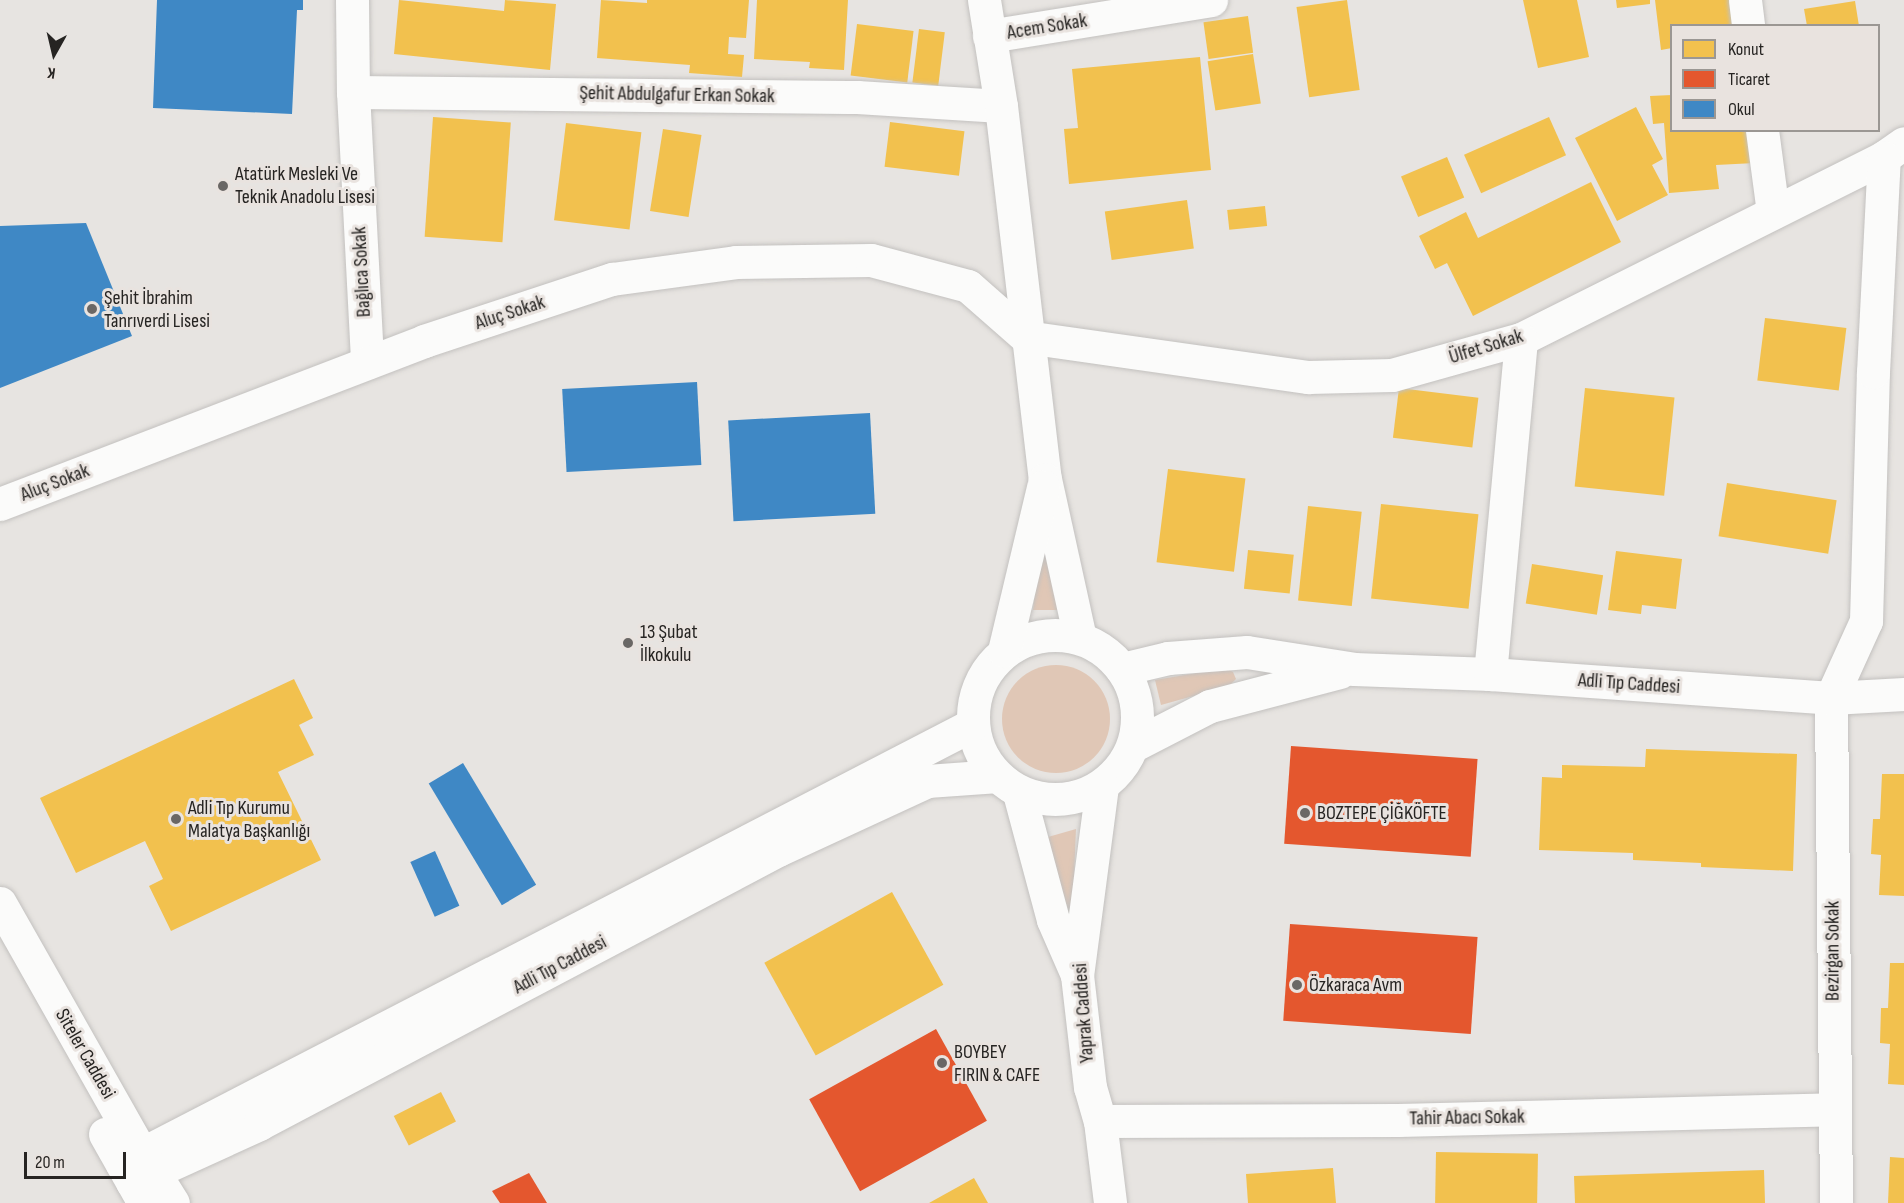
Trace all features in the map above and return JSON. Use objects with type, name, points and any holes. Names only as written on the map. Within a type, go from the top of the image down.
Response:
[{"type":"street","name":"Bağlıca Sokak","points":[[352,0],[353,92],[367,363]]},
{"type":"street","points":[[984,0],[1001,106],[1026,337],[1045,479],[1080,638]]},
{"type":"street","name":"Acem Sokak","points":[[989,36],[1211,0]]},
{"type":"street","points":[[1745,0],[1748,24]]},
{"type":"street","name":"Şehit Abdulgafur Erkan Sokak","points":[[353,92],[857,97],[1001,106]]},
{"type":"street","points":[[1762,132],[1773,212]]},
{"type":"street","points":[[1831,698],[1866,621],[1873,372],[1894,150]]},
{"type":"street","name":"Ülfet Sokak","points":[[1026,337],[1308,376],[1392,375],[1521,339],[1894,150]]},
{"type":"street","name":"Aluç Sokak","points":[[0,504],[424,341],[612,279],[736,262],[871,260],[968,285],[1026,337]]},
{"type":"street","points":[[1490,674],[1521,339]]},
{"type":"street","points":[[1004,651],[1045,479]]},
{"type":"street","name":"Adli Tıp Caddesi","points":[[139,1175],[259,1124],[777,850],[927,782],[1007,784],[1047,800],[1076,798],[1102,786],[1121,768],[1134,745],[1138,719],[1134,693],[1122,669],[1104,650],[1080,638],[1054,634],[1027,639],[1004,651],[986,671],[974,696],[972,725],[979,752],[1007,784]]},
{"type":"street","name":"Adli Tıp Caddesi","points":[[1122,669],[1168,658],[1247,652],[1354,669],[1490,674],[1831,698],[1904,694]]},
{"type":"street","name":"Adli Tıp Caddesi","points":[[1134,745],[1210,706],[1354,669]]},
{"type":"street","name":"Bezirgan Sokak","points":[[1831,698],[1836,1203]]},
{"type":"street","name":"Adli Tıp Caddesi","points":[[139,1175],[972,725]]},
{"type":"street","points":[[1007,784],[1053,920],[1077,975]]},
{"type":"street","name":"Yaprak Caddesi","points":[[1102,786],[1077,975],[1089,1087],[1100,1121],[1110,1203]]},
{"type":"street","name":"Siteler Caddesi","points":[[0,903],[139,1175]]},
{"type":"street","name":"Siteler Caddesi","points":[[0,946],[139,1175],[173,1203]]},
{"type":"street","name":"Tahir Abacı Sokak","points":[[1100,1121],[1398,1120],[1834,1109]]},
{"type":"shaded area","points":[[1042,522],[1062,610],[1033,610]]},
{"type":"shaded area","points":[[1056,665],[1077,669],[1094,681],[1106,698],[1110,719],[1106,740],[1094,757],[1077,769],[1056,773],[1035,769],[1018,757],[1006,740],[1002,719],[1006,698],[1018,681],[1035,669]]},
{"type":"shaded area","points":[[1226,668],[1233,672],[1236,679],[1229,686],[1161,705],[1155,680]]},
{"type":"shaded area","points":[[1076,829],[1072,925],[1048,837]]},
{"type":"building: Konut","points":[[399,0],[504,11],[505,0],[556,4],[550,70],[394,54]]},
{"type":"building: Konut","points":[[601,0],[647,3],[647,0],[749,0],[746,38],[729,37],[728,54],[744,55],[742,77],[689,73],[690,65],[597,58]]},
{"type":"building: Konut","points":[[757,0],[848,0],[844,70],[809,68],[810,62],[754,59]]},
{"type":"building: Konut","points":[[1347,0],[1360,90],[1309,97],[1296,7]]},
{"type":"building: Konut","points":[[1523,0],[1577,0],[1589,57],[1538,68]]},
{"type":"building: Konut","points":[[1616,0],[1650,0],[1650,4],[1617,8]]},
{"type":"building: Konut","points":[[1655,0],[1731,0],[1734,24],[1670,24],[1670,48],[1661,50]]},
{"type":"building: Konut","points":[[1855,1],[1859,24],[1807,24],[1804,9]]},
{"type":"building: Konut","points":[[1248,16],[1253,53],[1209,59],[1203,22]]},
{"type":"building: Konut","points":[[857,24],[914,31],[907,83],[851,76]]},
{"type":"building: Konut","points":[[919,29],[945,32],[938,86],[912,83]]},
{"type":"building: Konut","points":[[1253,54],[1261,103],[1215,111],[1208,61]]},
{"type":"building: Konut","points":[[1200,57],[1211,170],[1069,184],[1064,129],[1078,128],[1072,69]]},
{"type":"building: Konut","points":[[1670,95],[1670,132],[1752,132],[1755,163],[1716,165],[1719,189],[1669,193],[1664,123],[1653,124],[1650,96]]},
{"type":"building: Konut","points":[[1636,107],[1663,159],[1652,165],[1668,195],[1617,221],[1575,138]]},
{"type":"building: Konut","points":[[433,117],[511,122],[502,242],[425,237]]},
{"type":"building: Konut","points":[[1549,117],[1566,155],[1481,193],[1464,155]]},
{"type":"building: Konut","points":[[890,122],[964,131],[959,176],[885,167]]},
{"type":"building: Konut","points":[[566,123],[641,132],[629,230],[554,220]]},
{"type":"building: Konut","points":[[663,129],[702,135],[689,217],[650,211]]},
{"type":"building: Konut","points":[[1447,157],[1464,198],[1418,217],[1401,177]]},
{"type":"building: Konut","points":[[1591,182],[1621,242],[1473,316],[1447,263],[1435,269],[1419,236],[1466,212],[1478,238]]},
{"type":"building: Konut","points":[[1187,200],[1194,249],[1112,260],[1105,212]]},
{"type":"building: Konut","points":[[1265,206],[1267,226],[1229,230],[1227,210]]},
{"type":"building: Konut","points":[[1765,318],[1846,328],[1839,391],[1757,381]]},
{"type":"building: Konut","points":[[1399,388],[1478,398],[1472,447],[1393,438]]},
{"type":"building: Konut","points":[[1585,388],[1675,397],[1664,496],[1575,486]]},
{"type":"building: Konut","points":[[1168,469],[1245,479],[1234,572],[1157,562]]},
{"type":"building: Konut","points":[[1727,483],[1837,500],[1828,554],[1719,536]]},
{"type":"building: Konut","points":[[1381,504],[1478,514],[1469,609],[1371,598]]},
{"type":"building: Konut","points":[[1308,506],[1362,512],[1352,606],[1298,600]]},
{"type":"building: Konut","points":[[1248,550],[1294,555],[1290,594],[1244,589]]},
{"type":"building: Konut","points":[[1616,551],[1682,559],[1676,609],[1642,605],[1641,614],[1608,610]]},
{"type":"building: Konut","points":[[1532,564],[1603,575],[1597,615],[1526,604]]},
{"type":"building: Konut","name":"Adli Tıp Kurumu Malatya Başkanlığı","points":[[294,679],[313,718],[299,725],[314,755],[278,772],[321,860],[171,931],[149,886],[163,879],[145,841],[76,873],[40,798]]},
{"type":"building: Konut","points":[[1646,749],[1797,754],[1793,871],[1701,867],[1701,863],[1633,860],[1633,853],[1539,850],[1542,777],[1562,778],[1562,765],[1645,767]]},
{"type":"building: Konut","points":[[1882,774],[1904,774],[1904,896],[1879,895],[1881,855],[1871,854],[1873,819],[1880,819]]},
{"type":"building: Konut","points":[[892,892],[943,985],[816,1055],[764,963]]},
{"type":"building: Konut","points":[[1890,963],[1904,963],[1904,1085],[1888,1084],[1890,1044],[1880,1043],[1881,1008],[1888,1008]]},
{"type":"building: Konut","points":[[441,1092],[456,1121],[409,1145],[394,1116]]},
{"type":"building: Konut","points":[[1436,1152],[1538,1154],[1537,1203],[1435,1203]]},
{"type":"building: Konut","points":[[1890,1157],[1904,1158],[1904,1203],[1888,1203]]},
{"type":"building: Konut","points":[[1333,1168],[1336,1203],[1248,1203],[1246,1174]]},
{"type":"building: Konut","points":[[1764,1170],[1765,1203],[1575,1203],[1574,1176]]},
{"type":"building: Konut","points":[[974,1178],[988,1203],[929,1203]]},
{"type":"building: Ticaret","points":[[1291,746],[1478,759],[1471,857],[1284,844]]},
{"type":"building: Ticaret","points":[[1290,924],[1478,937],[1471,1034],[1283,1021]]},
{"type":"building: Ticaret","points":[[936,1029],[987,1121],[860,1191],[809,1099]]},
{"type":"building: Ticaret","points":[[529,1173],[547,1203],[500,1203],[492,1191]]},
{"type":"building: Okul","points":[[157,0],[303,0],[303,10],[297,10],[292,114],[153,108]]},
{"type":"building: Okul","points":[[86,223],[132,336],[0,388],[0,226]]},
{"type":"building: Okul","points":[[697,382],[701,465],[567,472],[562,389]]},
{"type":"building: Okul","points":[[870,413],[875,514],[733,521],[728,420]]},
{"type":"building: Okul","points":[[463,763],[536,885],[502,905],[429,784]]},
{"type":"building: Okul","points":[[435,851],[459,906],[435,917],[410,862]]},
{"type":"place","name":"Atatürk Mesleki Ve Teknik Anadolu Lisesi","points":[[223,186]]},
{"type":"place","name":"Şehit İbrahim Tanrıverdi Lisesi","points":[[92,309]]},
{"type":"place","name":"13 Şubat İlkokulu","points":[[628,643]]},
{"type":"place","name":"BOZTEPE ÇİĞKÖFTE","points":[[1305,813]]},
{"type":"place","name":"Adli Tıp Kurumu Malatya Başkanlığı","points":[[176,819]]},
{"type":"place","name":"Özkaraca Avm","points":[[1297,985]]},
{"type":"place","name":"BOYBEY FIRIN & CAFE","points":[[942,1063]]}]
